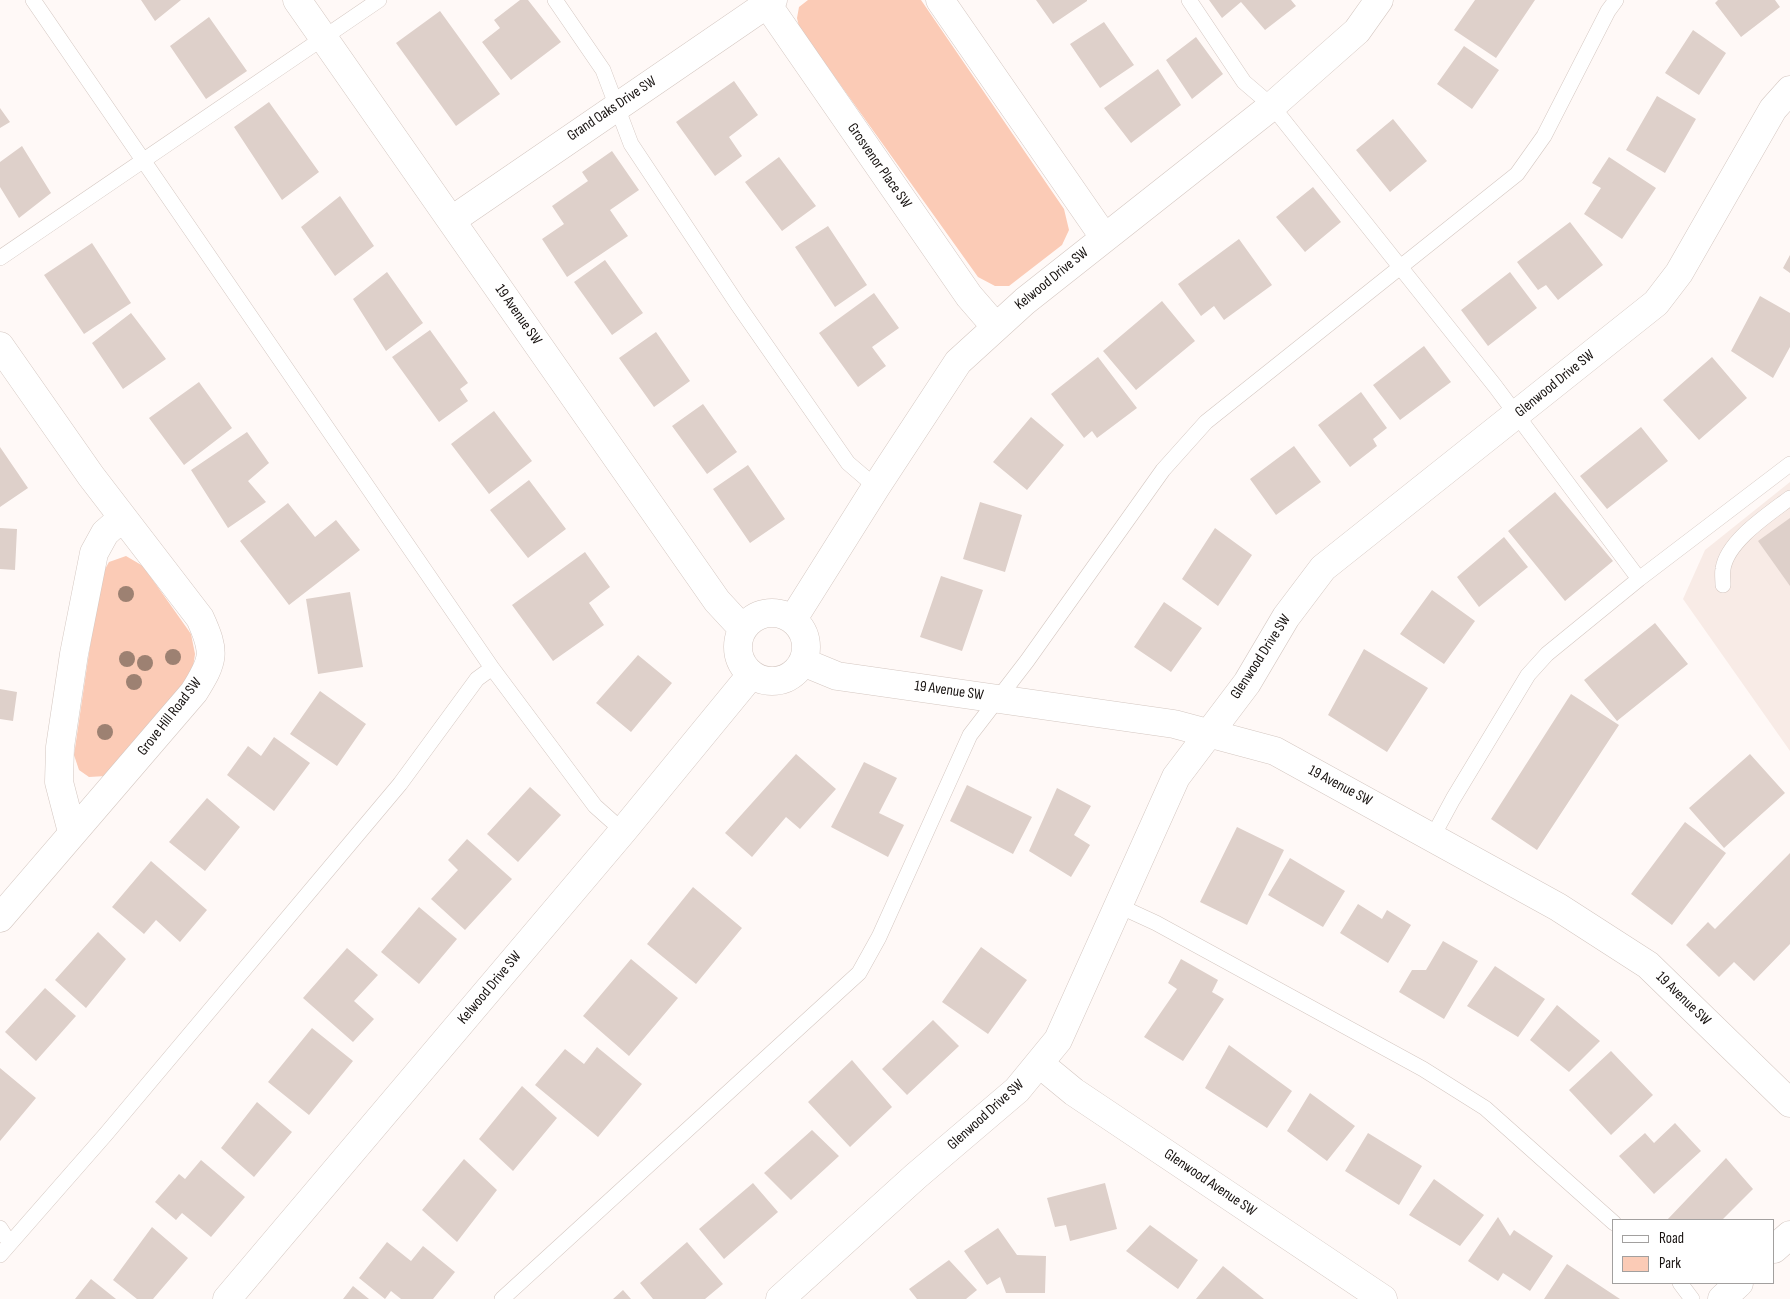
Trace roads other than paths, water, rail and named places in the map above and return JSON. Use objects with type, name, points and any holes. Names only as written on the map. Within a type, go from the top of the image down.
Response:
[{"type":"street","name":"19 Avenue SW","points":[[297,0],[716,601],[742,628]]},
{"type":"street","points":[[940,0],[1104,237]]},
{"type":"street","name":"Kelwood Drive SW","points":[[793,619],[958,362],[995,326],[1104,237],[1272,106],[1357,31],[1379,0]]},
{"type":"street","name":"Grand Oaks Drive SW","points":[[452,220],[770,2]]},
{"type":"street","name":"Grosvenor Place SW","points":[[770,2],[969,296],[995,326]]},
{"type":"street","name":"Glenwood Drive SW","points":[[780,1299],[916,1176],[1017,1090],[1058,1040],[1176,776],[1247,683],[1286,617],[1323,568],[1656,303],[1679,273],[1773,109],[1790,90]]},
{"type":"street","name":"Grove Hill Road SW","points":[[0,346],[122,518],[200,618],[211,643],[208,669],[194,692],[161,733],[72,832],[0,918]]},
{"type":"street","points":[[72,832],[59,782],[60,747],[74,654],[94,553],[104,533],[122,518]]},
{"type":"street","points":[[775,612],[793,619],[801,628],[806,639],[803,662],[794,674],[780,681],[765,681],[751,675],[738,658],[737,648],[742,628],[756,616],[775,612]]},
{"type":"street","name":"19 Avenue SW","points":[[803,662],[837,676],[1174,724],[1275,751],[1433,836],[1558,907],[1648,965],[1790,1104]]},
{"type":"street","name":"Kelwood Drive SW","points":[[227,1299],[623,831],[751,675]]},
{"type":"street","name":"Glenwood Avenue SW","points":[[1040,1064],[1074,1092],[1383,1299]]},
{"type":"street","points":[[1775,1248],[1790,1235]]},
{"type":"street","points":[[1722,1299],[1738,1284]]},
{"type":"lane","points":[[33,0],[492,668],[596,806],[623,831]]},
{"type":"lane","points":[[0,258],[379,0]]},
{"type":"lane","points":[[555,0],[603,70],[631,144],[738,305],[848,463],[876,487]]},
{"type":"lane","points":[[1189,0],[1244,82],[1272,106],[1401,268],[1517,415],[1639,579]]},
{"type":"lane","points":[[502,1299],[859,973],[879,937],[970,735],[1027,662],[1163,470],[1206,422],[1517,174],[1544,136],[1608,10],[1616,0]]},
{"type":"lane","points":[[1433,836],[1453,798],[1528,675],[1547,654],[1639,579],[1790,464]]},
{"type":"lane","points":[[1723,585],[1722,568],[1732,549],[1747,531],[1790,498]]},
{"type":"lane","points":[[0,1255],[9,1242],[106,1134],[400,784],[476,679],[492,668]]},
{"type":"lane","points":[[1119,906],[1156,923],[1388,1050],[1485,1108],[1612,1221]]},
{"type":"lane","points":[[0,1228],[9,1242]]},
{"type":"lane","points":[[1681,1284],[1692,1299]]}]
